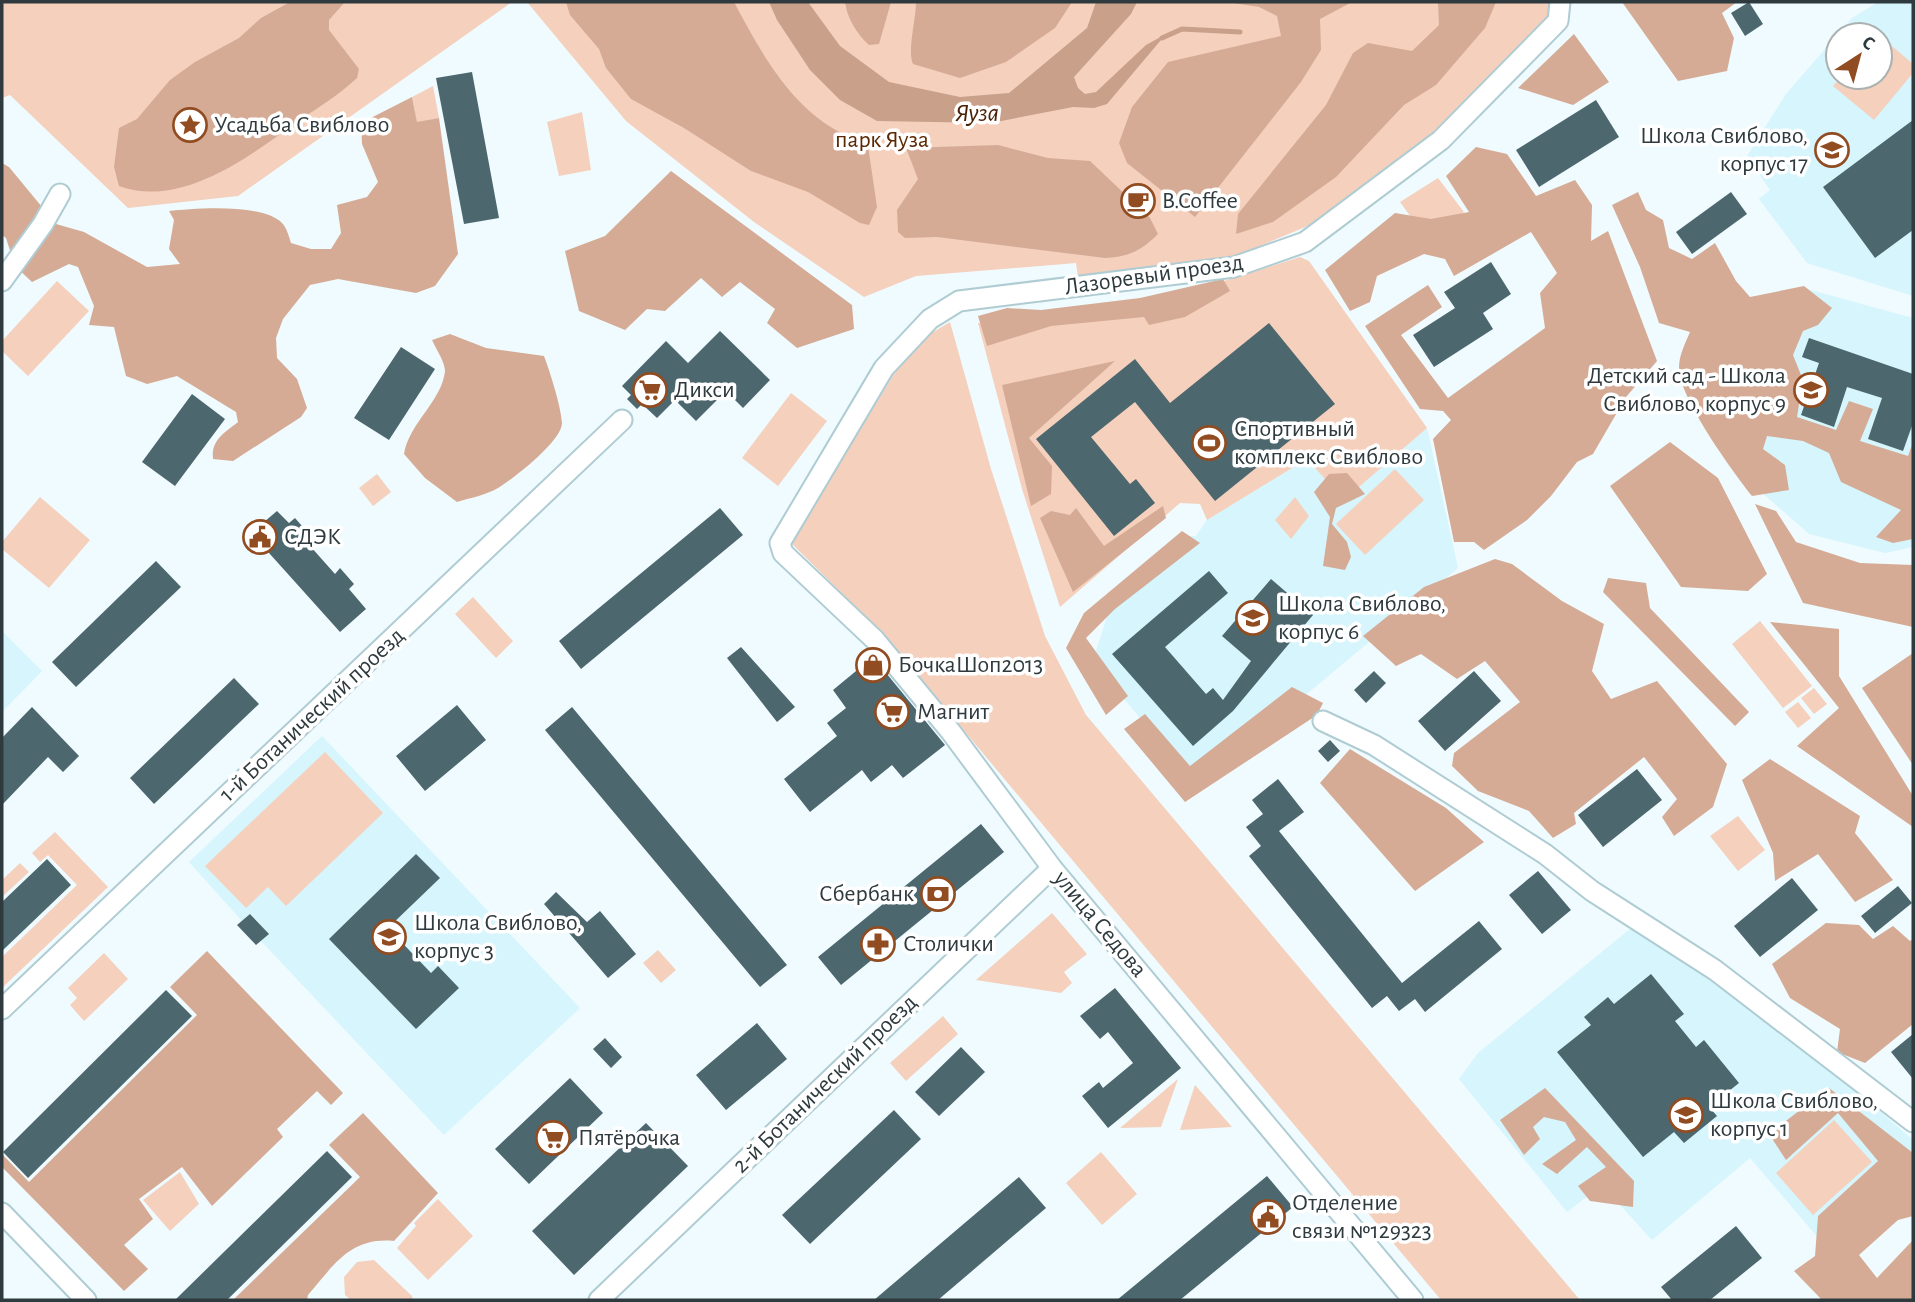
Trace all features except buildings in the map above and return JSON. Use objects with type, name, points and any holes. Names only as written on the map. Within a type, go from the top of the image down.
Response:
[{"type":"street","name":"Лазоревый проезд","points":[[783,553],[780,543],[783,534],[884,368],[930,319],[959,301],[1234,267],[1305,242],[1441,141],[1558,22],[1560,2]]},
{"type":"street","points":[[2,281],[43,224],[60,194]]},
{"type":"street","name":"1-й Ботанический проезд","points":[[2,1009],[622,420]]},
{"type":"street","name":"улица Седова","points":[[783,553],[876,640],[951,732],[1052,867],[1413,1300]]},
{"type":"street","points":[[1323,721],[1374,745],[1545,854],[1592,891],[1715,970],[1913,1122]]},
{"type":"street","name":"2-й Ботанический проезд","points":[[599,1300],[1052,867]]},
{"type":"street","points":[[2,1213],[86,1300]]},
{"type":"shaded area","points":[[290,2],[345,2],[329,20],[329,30],[359,69],[357,78],[260,148],[215,175],[167,190],[143,191],[119,186],[114,167],[119,128],[137,119],[170,80],[195,62],[239,38],[261,18]]},
{"type":"shaded area","points":[[566,2],[734,2],[764,55],[788,89],[817,117],[868,146],[877,207],[869,225],[860,223],[808,192],[751,171],[684,128],[631,99],[606,68],[599,49],[570,15]]},
{"type":"shaded area","points":[[845,2],[891,2],[879,44],[869,45],[860,36],[850,20]]},
{"type":"shaded area","points":[[916,2],[1072,2],[1055,28],[1006,62],[960,78],[913,64],[911,43]]},
{"type":"shaded area","points":[[1227,2],[1352,2],[1320,19],[1321,50],[1301,82],[1195,217],[1127,163],[1119,143],[1132,107],[1168,62],[1281,36],[1277,16],[1259,7]]},
{"type":"shaded area","points":[[1438,2],[1496,2],[1485,28],[1436,85],[1404,105],[1336,177],[1273,222],[1236,234],[1238,214],[1326,105],[1353,53],[1368,43],[1412,51],[1439,25]]},
{"type":"shaded area","points":[[1622,2],[1737,2],[1722,13],[1734,38],[1727,71],[1678,81]]},
{"type":"shaded area","name":"Школа Свиблово, корпус 17","points":[[1878,2],[1913,2],[1913,296],[1807,263],[1759,199],[1770,190],[1747,156],[1786,94],[1824,50],[1824,91],[1894,91],[1894,21],[1849,21]]},
{"type":"shaded area","points":[[1574,34],[1609,82],[1573,105],[1518,88]]},
{"type":"shaded area","points":[[412,97],[417,122],[439,118],[458,254],[435,286],[416,293],[338,279],[310,285],[283,319],[276,338],[277,358],[297,379],[307,408],[301,417],[233,461],[213,459],[213,452],[220,437],[238,422],[236,412],[177,376],[147,384],[126,376],[114,327],[89,325],[94,306],[78,267],[69,264],[32,282],[15,266],[6,238],[2,235],[2,163],[9,167],[56,224],[84,232],[147,267],[180,264],[169,249],[174,220],[169,211],[228,208],[260,212],[282,223],[291,243],[311,249],[331,249],[341,233],[337,205],[367,197],[378,182],[362,144],[361,123]]},
{"type":"shaded area","points":[[998,145],[1048,158],[1090,161],[1150,218],[1158,234],[1134,252],[1105,258],[937,237],[905,238],[898,232],[897,210],[918,179],[906,148]]},
{"type":"shaded area","points":[[1476,147],[1507,154],[1536,196],[1575,180],[1592,205],[1591,241],[1608,231],[1657,361],[1626,397],[1593,454],[1577,462],[1551,496],[1527,520],[1484,550],[1474,542],[1454,542],[1433,439],[1451,420],[1443,411],[1420,409],[1365,326],[1428,285],[1442,307],[1401,335],[1448,398],[1545,328],[1540,293],[1557,273],[1531,232],[1454,276],[1445,259],[1424,254],[1377,276],[1370,302],[1350,311],[1325,270],[1395,213],[1431,219],[1469,212],[1446,176]]},
{"type":"shaded area","points":[[671,171],[852,305],[854,329],[797,348],[767,323],[775,309],[740,282],[722,297],[701,278],[665,311],[647,309],[625,330],[579,311],[565,251],[605,236]]},
{"type":"shaded area","points":[[1638,192],[1646,210],[1663,220],[1669,248],[1692,259],[1715,243],[1736,281],[1750,297],[1804,286],[1832,308],[1818,325],[1803,331],[1793,355],[1803,380],[1797,417],[1836,430],[1849,401],[1873,409],[1860,441],[1908,456],[1913,442],[1913,539],[1893,543],[1876,537],[1901,510],[1841,482],[1829,453],[1803,441],[1767,436],[1763,449],[1785,465],[1789,490],[1752,496],[1708,434],[1681,381],[1680,359],[1690,332],[1659,323],[1640,267],[1612,205]]},
{"type":"shaded area","points":[[1223,279],[1230,291],[1185,317],[1149,325],[1144,317],[1051,326],[987,346],[978,316],[1007,308],[1041,310],[1140,298]]},
{"type":"shaded area","name":"Детский сад - Школа Свиблово, корпус 9","points":[[1807,289],[1913,318],[1913,547],[1885,553],[1809,534],[1749,481]]},
{"type":"shaded area","points":[[450,334],[486,348],[544,356],[562,423],[560,431],[546,449],[514,477],[493,490],[457,502],[425,478],[404,454],[412,432],[443,382],[445,367],[432,340]]},
{"type":"shaded area","points":[[1115,361],[1029,438],[1052,466],[1051,494],[1031,506],[1002,385]]},
{"type":"shaded area","name":"Школа Свиблово, корпус 6","points":[[1427,428],[1458,568],[1196,786],[1093,661],[1111,604],[1186,536],[1196,536],[1207,520],[1307,459],[1344,500]]},
{"type":"shaded area","points":[[1670,442],[1718,478],[1767,574],[1748,591],[1681,587],[1610,486]]},
{"type":"shaded area","points":[[1347,473],[1365,494],[1336,508],[1332,524],[1347,542],[1351,557],[1345,570],[1323,566],[1330,517],[1314,492],[1329,474]]},
{"type":"shaded area","points":[[1755,504],[1776,511],[1796,542],[1860,563],[1913,565],[1913,627],[1803,603]]},
{"type":"shaded area","points":[[1163,506],[1166,518],[1073,592],[1040,518],[1051,511],[1070,515],[1076,508],[1104,546]]},
{"type":"shaded area","points":[[1182,531],[1200,543],[1115,609],[1086,638],[1128,696],[1106,715],[1066,648],[1084,613]]},
{"type":"shaded area","points":[[1495,559],[1512,564],[1562,601],[1604,624],[1592,671],[1611,699],[1657,681],[1727,764],[1713,807],[1674,836],[1662,817],[1677,799],[1644,757],[1574,813],[1576,824],[1553,838],[1529,811],[1478,791],[1452,766],[1454,753],[1520,702],[1485,661],[1457,679],[1421,654],[1396,666],[1363,636],[1424,587]]},
{"type":"shaded area","points":[[1608,578],[1646,583],[1650,608],[1749,712],[1735,726],[1603,592]]},
{"type":"shaded area","points":[[1770,622],[1839,629],[1839,676],[1913,796],[1913,827],[1797,746],[1839,708]]},
{"type":"shaded area","points":[[2,631],[42,671],[2,712]]},
{"type":"shaded area","points":[[1913,653],[1913,765],[1862,688]]},
{"type":"shaded area","points":[[1292,687],[1323,703],[1317,715],[1185,802],[1124,729],[1145,714],[1190,766]]},
{"type":"shaded area","name":"Школа Свиблово, корпус 3","points":[[322,736],[580,1008],[444,1135],[261,941],[268,933],[251,914],[242,921],[189,862]]},
{"type":"shaded area","points":[[1350,749],[1446,808],[1484,842],[1415,891],[1320,783]]},
{"type":"shaded area","points":[[1770,759],[1860,816],[1855,833],[1893,880],[1855,902],[1818,854],[1775,881],[1773,853],[1742,780]]},
{"type":"shaded area","points":[[1826,923],[1859,925],[1873,939],[1893,926],[1910,941],[1913,939],[1913,1024],[1865,1063],[1837,1052],[1840,1029],[1790,998],[1772,964]]},
{"type":"shaded area","name":"Школа Свиблово, корпус 1","points":[[1636,924],[1846,1082],[1913,1140],[1913,1196],[1838,1261],[1750,1158],[1652,1240],[1602,1185],[1567,1212],[1459,1079],[1478,1053]]},
{"type":"shaded area","points":[[207,951],[343,1093],[331,1105],[317,1091],[277,1129],[283,1137],[212,1206],[182,1167],[139,1199],[153,1219],[124,1245],[148,1269],[124,1291],[2,1167],[2,1154],[29,1182],[197,1015],[170,987]]},
{"type":"shaded area","points":[[1545,1088],[1634,1181],[1633,1207],[1590,1201],[1578,1186],[1606,1167],[1587,1147],[1557,1174],[1542,1164],[1576,1140],[1565,1122],[1544,1117],[1533,1127],[1540,1139],[1524,1155],[1500,1120]]},
{"type":"shaded area","points":[[1829,1088],[1913,1153],[1913,1216],[1898,1220],[1859,1255],[1877,1278],[1913,1240],[1913,1300],[1822,1300],[1794,1271],[1815,1256],[1818,1216],[1878,1161],[1838,1113],[1786,1160],[1769,1134]]},
{"type":"shaded area","points":[[363,1113],[438,1193],[394,1241],[366,1244],[344,1255],[308,1295],[307,1300],[233,1300],[360,1177],[329,1145]]},
{"type":"green space","name":"Усадьба Свиблово","points":[[2,2],[512,2],[238,196],[128,208],[10,95],[2,98]]},
{"type":"green space","name":"парк Яуза","points":[[527,2],[1551,2],[1550,19],[1433,134],[1334,215],[1229,259],[1078,277],[1076,263],[916,276],[864,297],[754,222],[626,121]]},
{"type":"green space","points":[[1894,48],[1913,64],[1913,73],[1874,120],[1839,91],[1894,91]]},
{"type":"green space","points":[[433,86],[439,118],[417,123],[412,97]]},
{"type":"green space","points":[[582,112],[591,170],[559,176],[547,122]]},
{"type":"green space","points":[[1438,178],[1464,212],[1426,238],[1400,202]]},
{"type":"green space","name":"Спортивный комплекс Свиблово","points":[[1300,257],[1309,261],[1427,428],[1344,500],[1307,459],[1207,520],[1200,504],[1180,503],[1060,607],[1022,489],[978,323],[1151,304]]},
{"type":"green space","points":[[57,281],[89,311],[28,376],[2,351],[2,341]]},
{"type":"green space","points":[[950,322],[991,469],[1045,636],[1086,715],[1580,1300],[1441,1300],[883,634],[791,543],[894,374],[923,338]]},
{"type":"green space","points":[[791,393],[827,421],[778,486],[742,458]]},
{"type":"green space","points":[[1395,469],[1424,500],[1365,555],[1336,524]]},
{"type":"green space","points":[[377,474],[391,492],[373,506],[359,488]]},
{"type":"green space","points":[[40,497],[90,540],[49,588],[2,549],[2,542]]},
{"type":"green space","points":[[1295,497],[1309,516],[1291,539],[1275,520]]},
{"type":"green space","points":[[473,597],[513,641],[496,658],[455,614]]},
{"type":"green space","points":[[1760,621],[1812,686],[1783,708],[1732,644]]},
{"type":"green space","points":[[1814,688],[1827,704],[1814,714],[1801,698]]},
{"type":"green space","points":[[1798,702],[1811,718],[1798,728],[1785,712]]},
{"type":"green space","points":[[325,752],[383,813],[286,906],[268,887],[246,908],[205,866]]},
{"type":"green space","points":[[1738,816],[1765,850],[1738,871],[1710,836]]},
{"type":"green space","points":[[55,832],[108,887],[2,988],[2,957],[77,885],[48,855],[40,862],[32,853]]},
{"type":"green space","points":[[20,863],[29,872],[2,897],[2,880]]},
{"type":"green space","points":[[1052,913],[1087,954],[1064,972],[1072,983],[1061,993],[976,980]]},
{"type":"green space","points":[[658,950],[676,970],[661,983],[643,963]]},
{"type":"green space","points":[[104,953],[128,979],[84,1021],[70,1005],[77,998],[68,988]]},
{"type":"green space","points":[[943,1016],[958,1034],[906,1081],[890,1063]]},
{"type":"green space","points":[[1178,1079],[1161,1127],[1120,1128]]},
{"type":"green space","points":[[1195,1085],[1232,1127],[1180,1130]]},
{"type":"green space","points":[[1834,1120],[1872,1162],[1813,1215],[1776,1173]]},
{"type":"green space","points":[[1101,1152],[1137,1194],[1102,1225],[1066,1183]]},
{"type":"green space","points":[[180,1172],[199,1204],[170,1231],[143,1200]]},
{"type":"green space","points":[[438,1199],[473,1236],[428,1280],[397,1248],[416,1226],[414,1223]]},
{"type":"green space","points":[[374,1260],[413,1300],[351,1300],[345,1295],[344,1277],[357,1262]]},
{"type":"water","name":"Яуза","points":[[769,2],[808,2],[840,46],[889,82],[960,97],[1009,93],[1087,28],[1096,2],[1137,2],[1131,14],[1074,77],[1078,88],[1085,94],[1096,92],[1146,45],[1166,34],[1107,104],[1094,108],[1073,107],[991,123],[877,121],[840,100],[810,70],[777,20]]},
{"type":"waterway","points":[[1162,38],[1182,29],[1240,32]]},
{"type":"place","name":"Усадьба Свиблово","points":[[190,125]]},
{"type":"place","name":"Школа Свиблово, корпус 17","points":[[1832,150]]},
{"type":"place","name":"B.Coffee","points":[[1138,201]]},
{"type":"place","name":"Дикси","points":[[650,390]]},
{"type":"place","name":"Детский сад - Школа Свиблово, корпус 9","points":[[1811,390]]},
{"type":"place","name":"Спортивный комплекс Свиблово","points":[[1209,443]]},
{"type":"place","name":"СДЭК","points":[[260,537]]},
{"type":"place","name":"Школа Свиблово, корпус 6","points":[[1253,618]]},
{"type":"place","name":"БочкаШоп2013","points":[[873,665]]},
{"type":"place","name":"Магнит","points":[[892,712]]},
{"type":"place","name":"Сбербанк","points":[[938,894]]},
{"type":"place","name":"Школа Свиблово, корпус 3","points":[[389,937]]},
{"type":"place","name":"Столички","points":[[878,944]]},
{"type":"place","name":"Школа Свиблово, корпус 1","points":[[1686,1115]]},
{"type":"place","name":"Пятёрочка","points":[[553,1138]]},
{"type":"place","name":"Отделение связи №129323","points":[[1268,1217]]}]
